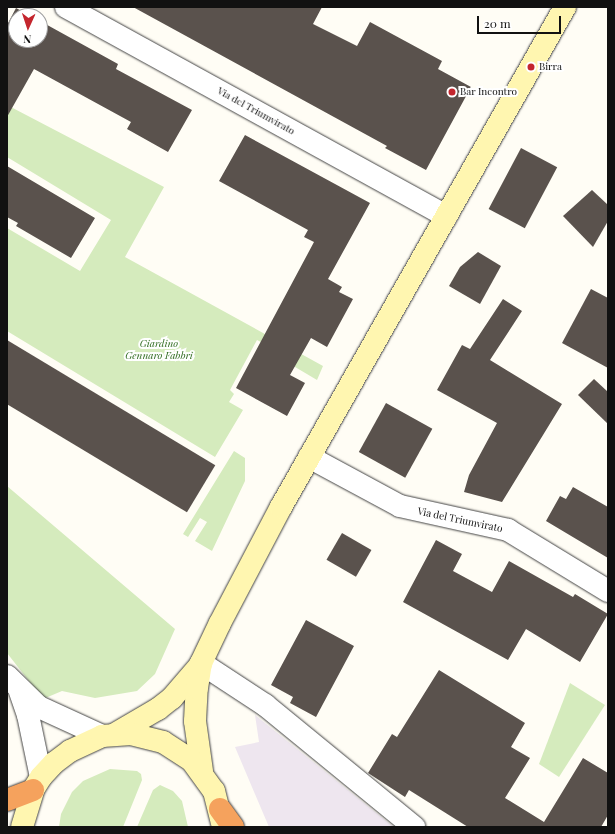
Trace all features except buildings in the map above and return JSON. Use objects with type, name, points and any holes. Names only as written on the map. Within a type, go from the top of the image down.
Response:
[{"type":"highway","points":[[7,800],[37,783]]},
{"type":"highway","points":[[222,818],[233,827]]},
{"type":"main road","points":[[222,818],[202,772],[194,707],[202,664],[239,585],[309,457],[565,7]]},
{"type":"main road","points":[[22,827],[27,804],[37,783],[70,751],[108,735],[163,706],[202,664]]},
{"type":"main road","points":[[108,735],[146,736],[163,742],[180,751],[202,772]]},
{"type":"street","name":"Via del Triumvirato","points":[[66,7],[446,216]]},
{"type":"street","name":"Via del Triumvirato","points":[[309,457],[400,506],[508,530],[608,591]]},
{"type":"street","points":[[202,664],[266,705],[414,827]]},
{"type":"street","points":[[13,683],[39,707],[108,735]]},
{"type":"street","points":[[13,683],[28,715],[37,783]]},
{"type":"shaded area","points":[[255,715],[394,827],[269,827],[235,747],[259,742]]},
{"type":"green space","name":"Giardino Gennaro Fabbri","points":[[7,105],[164,187],[125,257],[323,366],[317,380],[290,364],[287,355],[257,340],[230,390],[234,394],[229,402],[243,410],[215,457],[7,331],[7,228],[80,271],[111,220],[7,157]]},
{"type":"green space","points":[[234,451],[245,458],[245,481],[212,551],[195,541],[207,522],[200,518],[188,537],[183,534]]},
{"type":"green space","points":[[7,486],[175,629],[155,674],[137,691],[95,698],[62,691],[43,699],[7,653]]},
{"type":"green space","points":[[570,683],[605,705],[559,777],[539,764]]},
{"type":"green space","points":[[110,769],[137,771],[141,774],[142,780],[123,827],[59,827],[61,814],[72,792],[83,781]]},
{"type":"green space","points":[[160,785],[173,791],[182,801],[188,827],[137,827],[153,790]]},
{"type":"place","name":"Birra","points":[[531,67]]},
{"type":"place","name":"Bar Incontro","points":[[452,92]]}]
